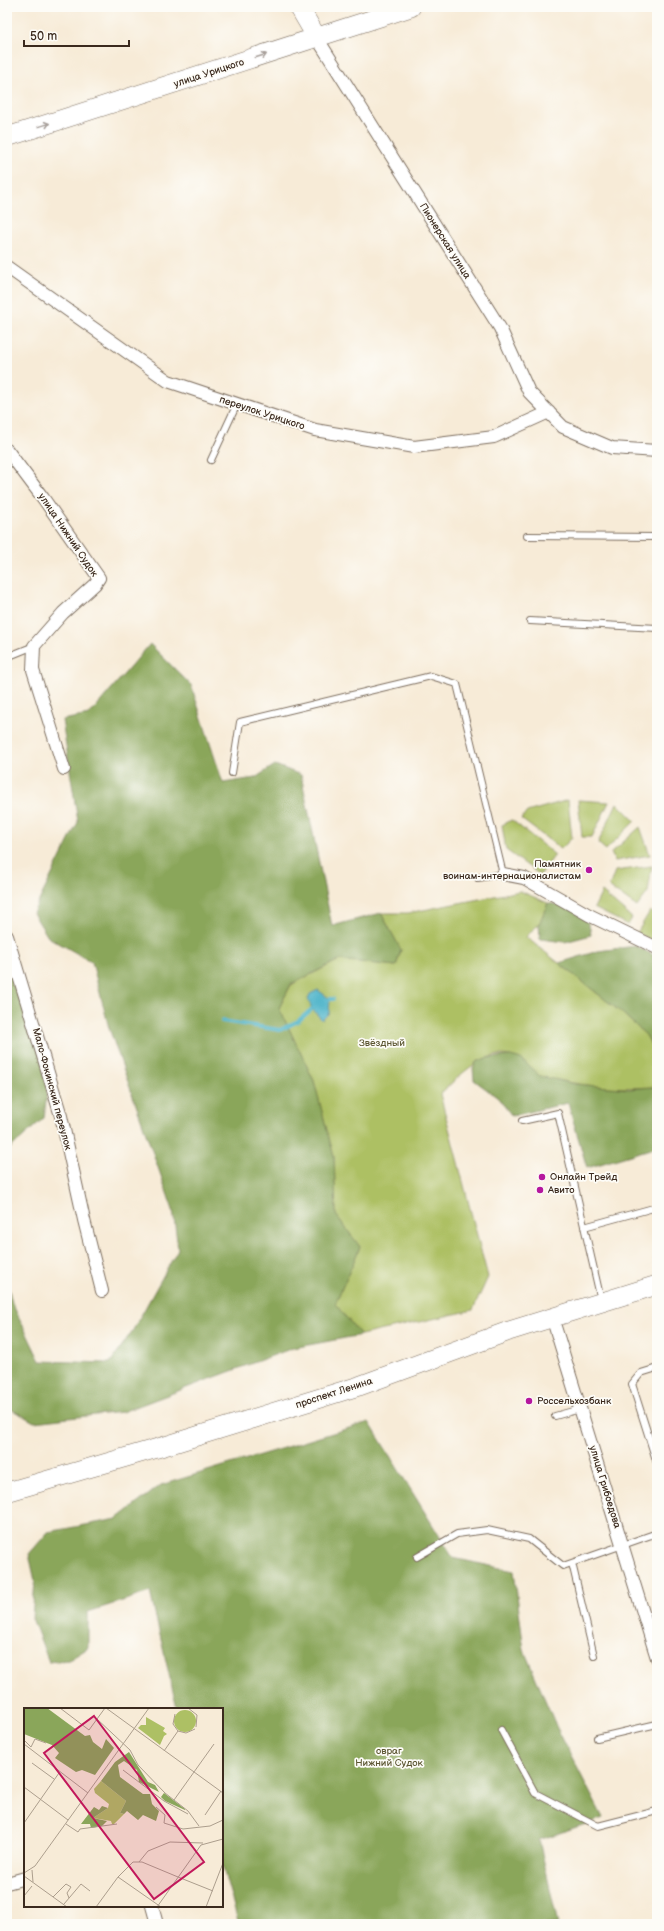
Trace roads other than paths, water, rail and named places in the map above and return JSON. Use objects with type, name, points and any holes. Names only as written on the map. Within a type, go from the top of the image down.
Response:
[{"type":"main road","name":"Пионерская улица","points":[[299,7],[317,38]]},
{"type":"main road","name":"улица Урицкого","points":[[7,137],[411,7]]},
{"type":"main road","name":"проспект Ленина","points":[[7,1492],[168,1445],[359,1386],[552,1317],[657,1285]]},
{"type":"street","name":"Пионерская улица","points":[[317,38],[500,328],[529,392],[563,427],[612,448],[657,451]]},
{"type":"street","name":"переулок Урицкого","points":[[7,267],[168,381],[315,430],[414,447],[494,437],[549,412]]},
{"type":"street","name":"улица Нижний Судок","points":[[7,450],[43,498],[99,578],[95,584],[63,613],[34,646]]},
{"type":"street","points":[[34,646],[33,670],[64,769]]},
{"type":"street","points":[[503,874],[524,878],[589,915],[657,948]]},
{"type":"street","name":"Мало-Фокинский переулок","points":[[7,936],[61,1116],[84,1220],[102,1291]]},
{"type":"street","name":"улица Грибоедова","points":[[552,1317],[657,1658]]},
{"type":"street","points":[[7,1884],[24,1878]]},
{"type":"street","points":[[152,1907],[157,1924]]},
{"type":"lane","points":[[211,460],[237,404]]},
{"type":"lane","points":[[527,536],[657,537]]},
{"type":"lane","points":[[530,621],[657,628]]},
{"type":"lane","points":[[7,657],[34,646]]},
{"type":"lane","points":[[232,773],[240,722],[431,676],[458,684],[503,874],[478,878]]},
{"type":"lane","points":[[522,1121],[558,1113],[601,1302]]},
{"type":"lane","points":[[584,1227],[657,1207]]},
{"type":"lane","points":[[657,1368],[641,1373],[632,1384],[657,1463]]},
{"type":"lane","points":[[555,1416],[580,1409]]},
{"type":"lane","points":[[417,1557],[457,1534],[487,1530],[529,1539],[563,1566],[622,1544],[657,1534]]},
{"type":"lane","points":[[572,1563],[594,1656]]},
{"type":"lane","points":[[597,1738],[657,1724]]},
{"type":"lane","points":[[501,1730],[535,1793],[598,1826],[657,1811]]},
{"type":"water","points":[[318,990],[330,999],[329,1013],[322,1020],[312,1009],[308,999],[310,994]]},
{"type":"waterway","points":[[222,1021],[280,1030],[298,1021],[312,1009]]},
{"type":"place","name":"Памятник воинам-интернационалистам","points":[[589,870]]},
{"type":"place","name":"Онлайн Трейд","points":[[542,1177]]},
{"type":"place","name":"Авито","points":[[540,1190]]},
{"type":"place","name":"Россельхозбанк","points":[[529,1401]]},
{"type":"park label","name":"Звёздный","points":[[382,1043]]},
{"type":"park label","name":"овраг Нижний Судок","points":[[389,1756]]}]
